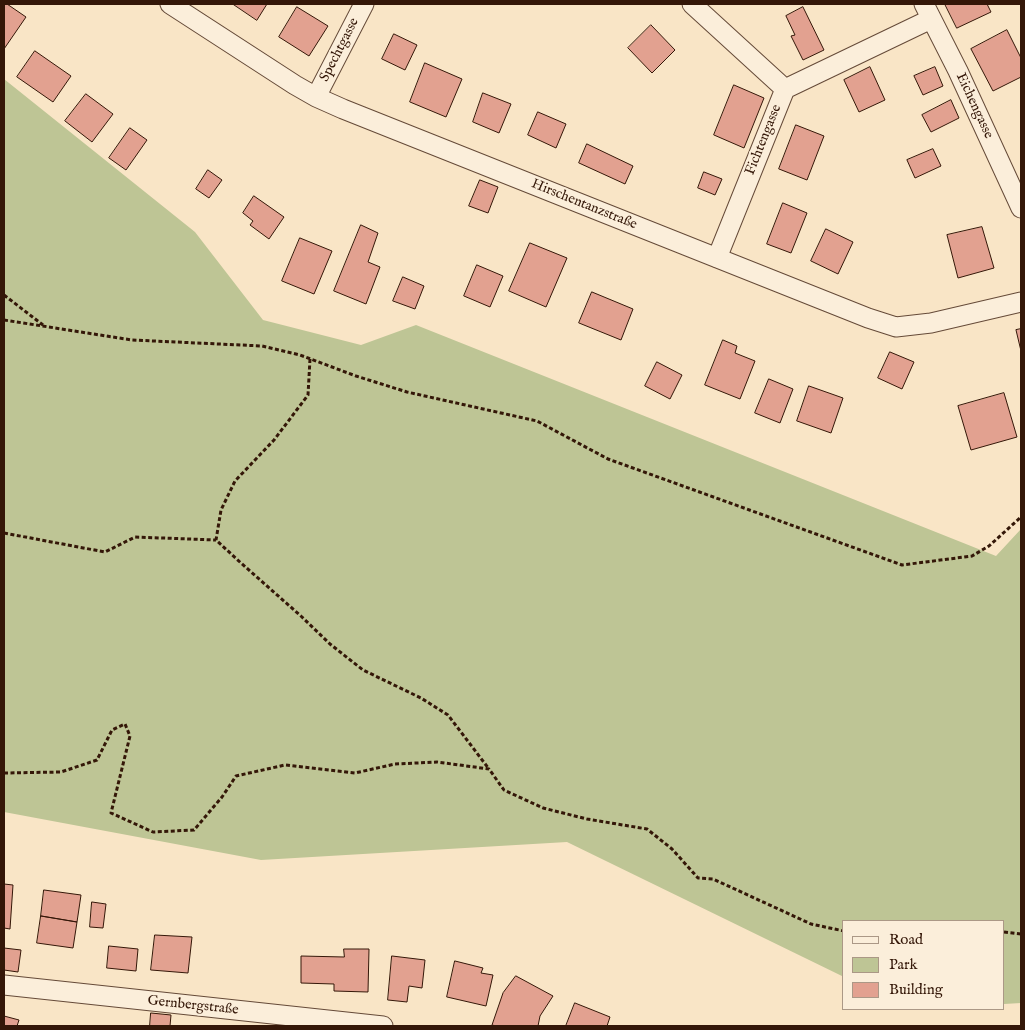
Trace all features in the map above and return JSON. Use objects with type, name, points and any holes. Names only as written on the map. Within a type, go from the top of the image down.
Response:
[{"type":"street","name":"Hirschentanzstraße","points":[[170,4],[316,97],[868,318],[896,327],[931,323],[1021,302]]},
{"type":"street","name":"Spechtgasse","points":[[316,97],[364,4]]},
{"type":"street","points":[[692,4],[785,89]]},
{"type":"street","name":"Fichtengasse","points":[[718,258],[785,89],[928,11]]},
{"type":"street","name":"Eichengasse","points":[[928,11],[958,71],[1021,208]]},
{"type":"street","name":"Gernbergstraße","points":[[4,985],[383,1026]]},
{"type":"path","points":[[4,295],[43,326]]},
{"type":"path","points":[[4,320],[132,340],[262,346],[300,355],[356,376],[407,392],[537,421],[608,459],[902,565],[972,556],[989,546],[1021,517]]},
{"type":"path","points":[[216,540],[221,510],[235,481],[274,440],[308,395],[310,359]]},
{"type":"path","points":[[4,533],[105,552],[135,537],[216,540],[330,644],[364,670],[420,698],[448,715],[504,790],[543,808],[587,819],[646,829],[672,849],[698,878],[714,879],[811,924],[842,931]]},
{"type":"path","points":[[4,773],[60,772],[97,760],[112,730],[125,724],[130,736],[111,813],[153,832],[194,830],[222,797],[236,776],[285,765],[355,773],[395,764],[437,762],[489,770]]},
{"type":"path","points":[[1005,932],[1021,934]]},
{"type":"green space","points":[[4,79],[195,232],[263,320],[361,345],[416,325],[996,556],[1021,529],[1021,1003],[1005,1004],[1005,920],[842,920],[842,976],[567,842],[261,860],[4,812]]},
{"type":"building","points":[[4,4],[7,4],[26,17],[4,49]]},
{"type":"building","points":[[233,4],[267,4],[257,20]]},
{"type":"building","points":[[945,4],[987,4],[991,12],[957,28]]},
{"type":"building","points":[[297,7],[328,26],[309,56],[279,37]]},
{"type":"building","points":[[803,7],[824,50],[803,60],[791,36],[795,35],[786,16]]},
{"type":"building","points":[[651,25],[675,50],[652,73],[628,48]]},
{"type":"building","points":[[1007,30],[1021,58],[1021,77],[993,91],[971,49]]},
{"type":"building","points":[[394,34],[417,45],[405,70],[382,59]]},
{"type":"building","points":[[35,51],[71,76],[53,102],[17,77]]},
{"type":"building","points":[[425,63],[462,79],[446,117],[410,102]]},
{"type":"building","points":[[870,67],[885,100],[859,112],[844,80]]},
{"type":"building","points":[[935,67],[943,86],[923,95],[914,76]]},
{"type":"building","points":[[734,85],[764,98],[744,148],[714,135]]},
{"type":"building","points":[[483,93],[511,104],[499,133],[473,122]]},
{"type":"building","points":[[86,94],[113,114],[92,142],[65,121]]},
{"type":"building","points":[[951,100],[959,118],[931,132],[922,115]]},
{"type":"building","points":[[538,112],[566,124],[556,148],[528,135]]},
{"type":"building","points":[[796,125],[824,136],[807,180],[779,169]]},
{"type":"building","points":[[130,128],[147,140],[126,170],[109,158]]},
{"type":"building","points":[[587,144],[633,166],[625,184],[579,163]]},
{"type":"building","points":[[933,149],[941,166],[915,178],[907,160]]},
{"type":"building","points":[[208,170],[222,180],[209,198],[196,189]]},
{"type":"building","points":[[704,172],[722,179],[715,195],[698,188]]},
{"type":"building","points":[[480,180],[498,187],[488,213],[469,206]]},
{"type":"building","points":[[254,196],[284,217],[269,239],[250,225],[253,221],[243,213]]},
{"type":"building","points":[[783,203],[807,213],[791,253],[767,244]]},
{"type":"building","points":[[361,225],[378,233],[368,262],[380,267],[366,304],[334,291]]},
{"type":"building","points":[[982,227],[994,268],[958,278],[947,235]]},
{"type":"building","points":[[826,229],[853,242],[838,274],[811,261]]},
{"type":"building","points":[[300,238],[332,251],[314,294],[282,281]]},
{"type":"building","points":[[530,243],[567,258],[546,307],[509,291]]},
{"type":"building","points":[[477,265],[503,276],[490,307],[464,296]]},
{"type":"building","points":[[403,277],[424,286],[415,309],[393,301]]},
{"type":"building","points":[[592,292],[633,309],[621,340],[579,323]]},
{"type":"building","points":[[1021,329],[1021,351],[1016,330]]},
{"type":"building","points":[[723,340],[737,346],[735,353],[755,361],[740,399],[705,385]]},
{"type":"building","points":[[890,352],[914,362],[902,389],[878,378]]},
{"type":"building","points":[[657,362],[682,375],[670,399],[645,386]]},
{"type":"building","points":[[769,379],[793,389],[780,423],[755,413]]},
{"type":"building","points":[[809,386],[843,398],[831,433],[797,421]]},
{"type":"building","points":[[1004,393],[1017,437],[971,450],[958,406]]},
{"type":"building","points":[[4,884],[13,885],[10,929],[4,928]]},
{"type":"building","points":[[44,890],[81,895],[77,922],[41,916]]},
{"type":"building","points":[[92,902],[106,904],[103,928],[90,927]]},
{"type":"building","points":[[41,916],[77,922],[73,948],[37,943]]},
{"type":"building","points":[[155,935],[192,937],[188,973],[151,970]]},
{"type":"building","points":[[109,946],[138,949],[136,971],[107,968]]},
{"type":"building","points":[[4,948],[21,950],[18,972],[4,970]]},
{"type":"building","points":[[344,949],[369,949],[368,992],[334,991],[334,984],[301,983],[301,956],[344,957]]},
{"type":"building","points":[[392,956],[425,960],[422,988],[409,986],[407,1002],[388,1000]]},
{"type":"building","points":[[455,961],[483,968],[481,973],[493,975],[486,1006],[447,997]]},
{"type":"building","points":[[516,976],[553,996],[540,1016],[538,1026],[492,1025],[503,993]]},
{"type":"building","points":[[575,1003],[610,1017],[607,1026],[566,1026]]},
{"type":"building","points":[[151,1013],[171,1015],[170,1026],[150,1026]]},
{"type":"building","points":[[4,1016],[19,1020],[17,1026],[4,1026]]}]
